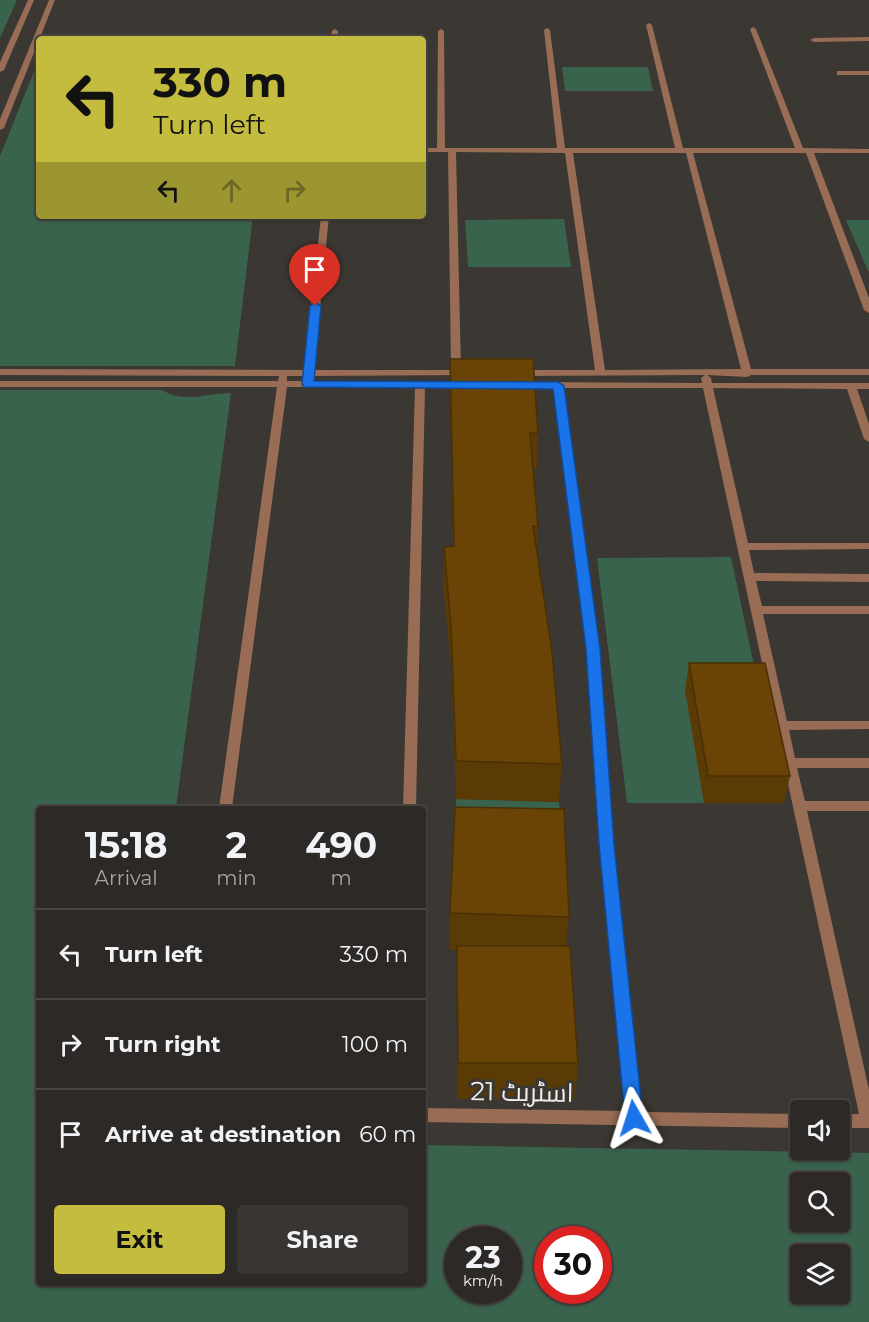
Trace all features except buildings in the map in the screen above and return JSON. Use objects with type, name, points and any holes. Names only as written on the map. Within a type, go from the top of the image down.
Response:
[{"type":"street","points":[[0,70],[31,0]]},
{"type":"street","points":[[37,36],[52,0]]},
{"type":"street","points":[[649,25],[747,374]]},
{"type":"street","points":[[753,29],[869,310]]},
{"type":"street","points":[[547,30],[600,372]]},
{"type":"street","points":[[441,31],[441,150]]},
{"type":"street","points":[[0,128],[36,39]]},
{"type":"street","points":[[814,39],[869,39]]},
{"type":"street","points":[[840,73],[869,73]]},
{"type":"street","points":[[426,150],[869,151]]},
{"type":"street","points":[[452,151],[456,373]]},
{"type":"street","points":[[308,384],[325,219]]},
{"type":"street","points":[[0,372],[283,378],[308,384],[478,384]]},
{"type":"street","points":[[511,373],[600,372],[869,386]]},
{"type":"street","points":[[512,385],[558,386],[706,379],[747,374],[869,372]]},
{"type":"street","points":[[0,384],[283,378],[308,373],[478,373]]},
{"type":"street","points":[[226,806],[283,378]]},
{"type":"street","points":[[706,379],[869,1122],[850,1121]]},
{"type":"street","points":[[410,806],[420,384]]},
{"type":"street","points":[[558,386],[593,649],[607,844],[634,1118]]},
{"type":"street","points":[[851,386],[869,439]]},
{"type":"street","points":[[743,547],[869,546]]},
{"type":"street","points":[[750,577],[869,578]]},
{"type":"street","points":[[757,610],[869,610]]},
{"type":"street","points":[[782,726],[869,725]]},
{"type":"street","points":[[790,763],[869,763]]},
{"type":"street","points":[[800,806],[869,806]]},
{"type":"street","name":"اسٹریٹ 21","points":[[426,1115],[790,1121]]},
{"type":"green space","points":[[0,0],[17,0],[0,38]]},
{"type":"green space","points":[[36,66],[36,219],[253,219],[235,366],[0,366],[0,156]]},
{"type":"green space","points":[[562,67],[648,67],[653,91],[565,91]]},
{"type":"green space","points":[[564,219],[571,267],[468,267],[465,220]]},
{"type":"green space","points":[[846,220],[869,220],[869,271],[868,271]]},
{"type":"green space","points":[[0,390],[162,390],[188,397],[231,393],[176,806],[36,806],[36,1286],[426,1286],[426,1145],[790,1152],[790,1160],[850,1160],[850,1153],[869,1153],[869,1322],[0,1322]]},
{"type":"green space","points":[[731,557],[759,689],[704,803],[627,803],[597,558]]},
{"type":"green space","points":[[456,799],[559,802],[561,847],[454,844]]},
{"type":"route","points":[[315,306],[308,384],[558,386],[593,649],[607,844],[634,1118]]}]
